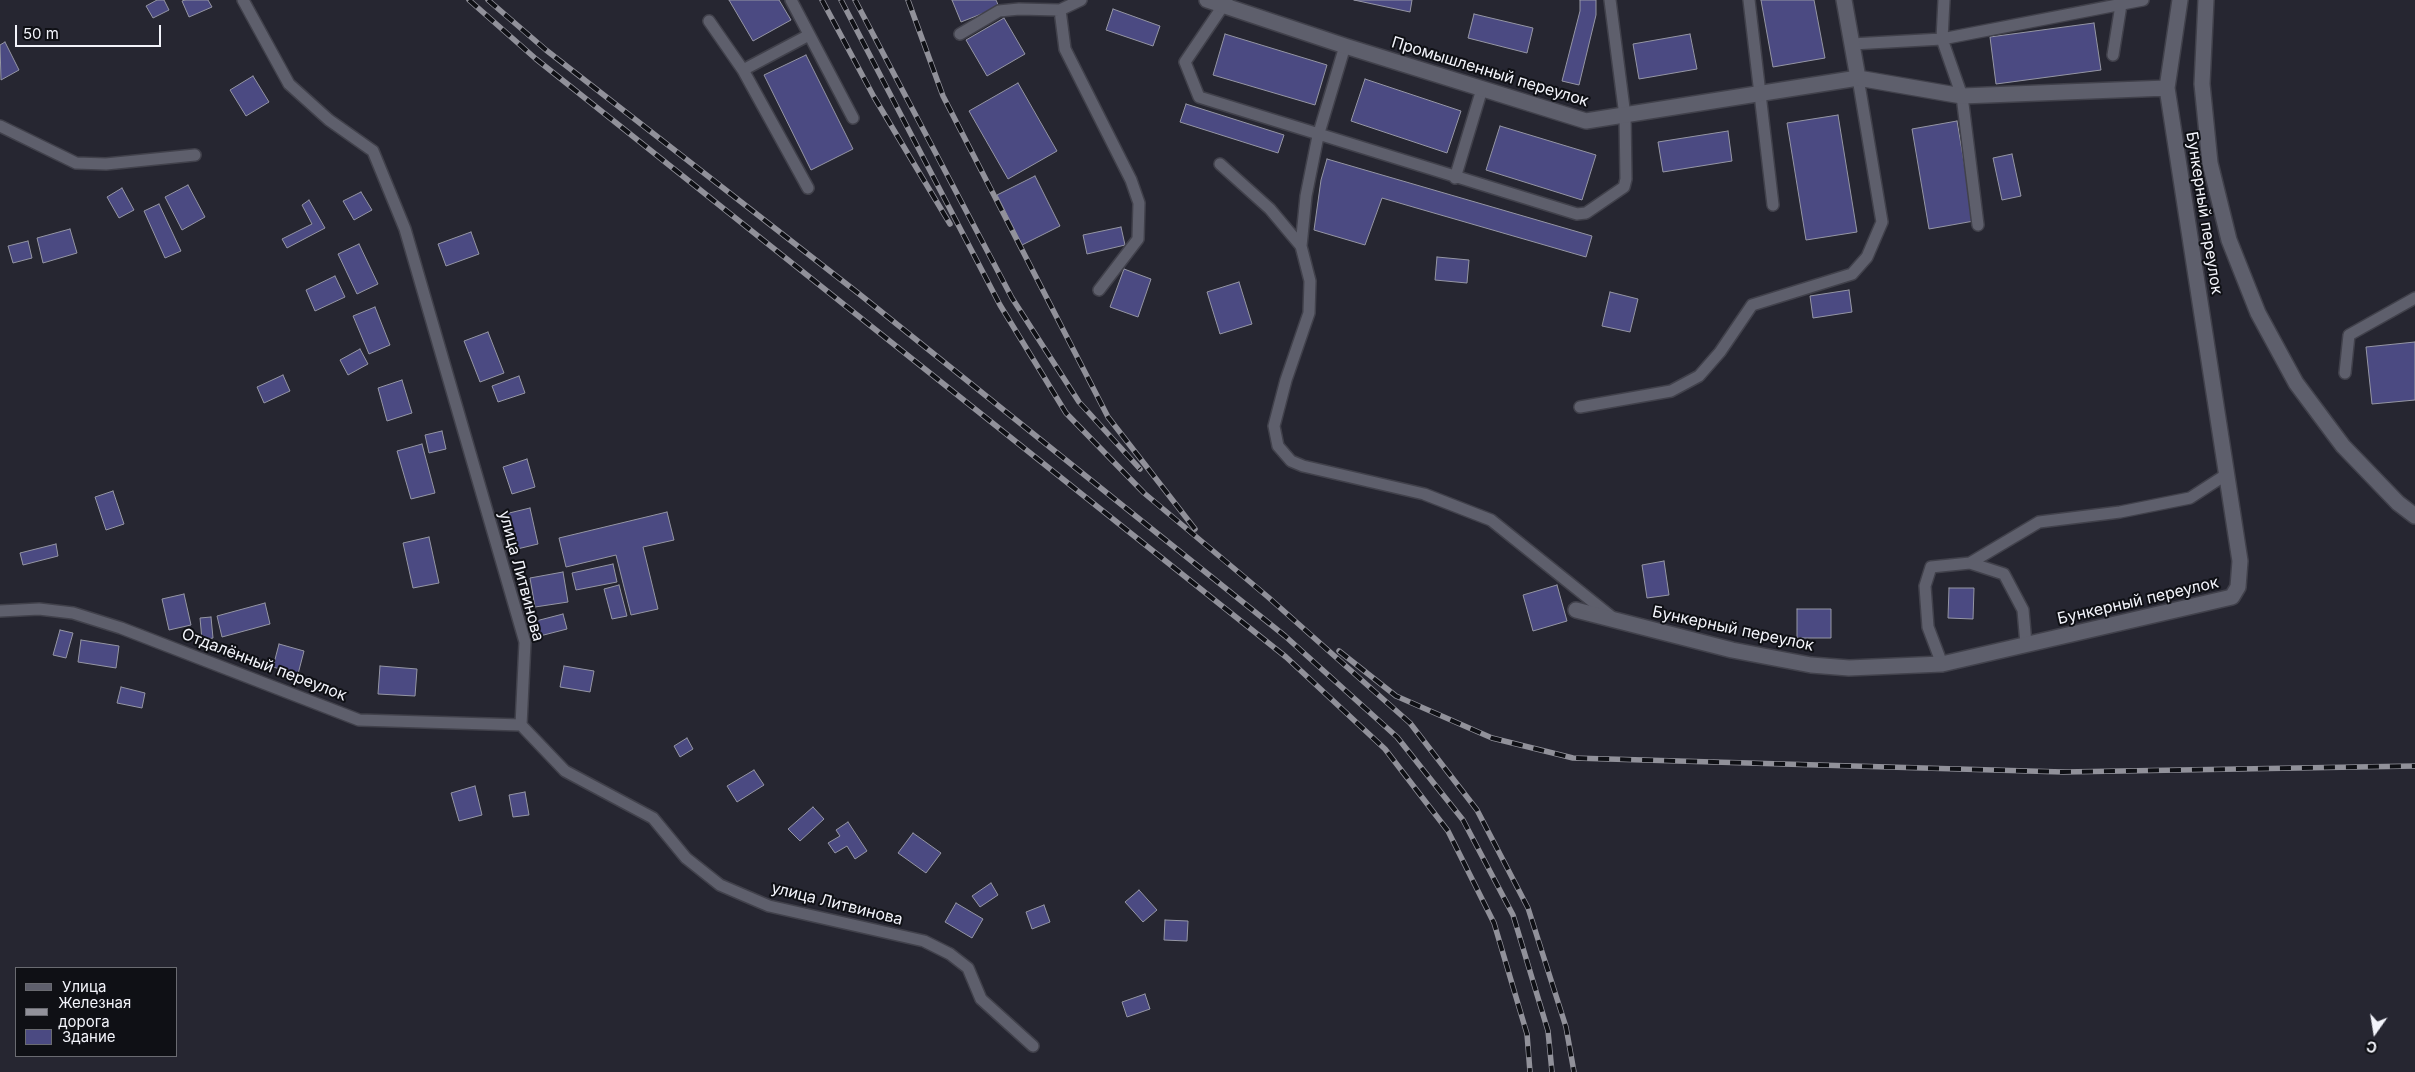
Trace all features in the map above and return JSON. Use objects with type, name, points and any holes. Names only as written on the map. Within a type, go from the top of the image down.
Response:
[{"type":"street","name":"Промышленный переулок","points":[[1207,0],[1225,3],[1346,46],[1586,121],[1858,78],[1962,96],[2167,88]]},
{"type":"street","points":[[1844,0],[1858,78]]},
{"type":"street","name":"Бункерный переулок","points":[[1576,610],[1732,650],[1811,665],[1849,668],[1942,664],[2232,597],[2238,587],[2240,561],[2167,88],[2180,0]]},
{"type":"street","points":[[2206,0],[2202,84],[2210,163],[2229,240],[2258,313],[2296,383],[2343,446],[2398,503],[2415,516]]},
{"type":"lane","name":"улица Литвинова","points":[[243,0],[289,84],[329,120],[373,151],[405,229],[525,642],[521,725],[565,771],[653,818],[686,858],[720,885],[769,906],[924,942],[950,954],[968,968],[981,999],[1033,1046]]},
{"type":"lane","points":[[791,0],[853,118]]},
{"type":"lane","points":[[960,34],[1000,11],[1019,9],[1060,10],[1081,0]]},
{"type":"lane","points":[[1225,3],[1185,62],[1199,97],[1318,136],[1577,214],[1586,213],[1624,187],[1626,179],[1624,116],[1610,0]]},
{"type":"lane","points":[[1749,0],[1773,205]]},
{"type":"lane","points":[[1944,0],[1942,39],[1962,96],[1978,225]]},
{"type":"lane","points":[[1852,44],[1942,39],[2143,0]]},
{"type":"lane","points":[[2113,55],[2121,5]]},
{"type":"lane","points":[[1060,10],[1065,49],[1131,180],[1139,203],[1138,239],[1099,290]]},
{"type":"lane","points":[[709,21],[743,70],[808,188]]},
{"type":"lane","points":[[743,70],[809,35]]},
{"type":"lane","points":[[1346,46],[1318,136],[1306,196],[1301,246],[1310,281],[1309,313],[1286,380],[1274,426],[1278,446],[1291,460],[1303,466],[1424,494],[1491,520],[1616,621]]},
{"type":"lane","points":[[1580,407],[1671,391],[1699,376],[1720,352],[1752,305],[1852,274],[1867,258],[1882,222],[1858,78]]},
{"type":"lane","points":[[1455,178],[1482,88]]},
{"type":"lane","points":[[0,126],[76,164],[106,164],[195,154]]},
{"type":"lane","points":[[1220,164],[1270,209],[1301,246]]},
{"type":"lane","points":[[2345,373],[2349,335],[2415,298]]},
{"type":"lane","points":[[1970,564],[2039,522],[2120,512],[2190,498],[2227,474]]},
{"type":"lane","points":[[1942,664],[1928,628],[1925,586],[1930,567],[1970,564],[2004,574],[2023,610],[2026,644]]},
{"type":"lane","name":"Отдалённый переулок","points":[[0,611],[39,608],[73,613],[122,628],[359,720],[521,725]]},
{"type":"building","points":[[157,0],[164,0],[169,10],[153,18],[146,6]]},
{"type":"building","points":[[208,0],[212,7],[189,17],[182,1]]},
{"type":"building","points":[[729,0],[779,0],[791,20],[753,41]]},
{"type":"building","points":[[952,0],[996,0],[999,7],[961,22]]},
{"type":"building","points":[[1354,0],[1412,0],[1410,12]]},
{"type":"building","points":[[1580,0],[1596,0],[1596,15],[1579,85],[1562,81],[1580,11]]},
{"type":"building","points":[[1761,0],[1814,0],[1825,58],[1773,67]]},
{"type":"building","points":[[1113,9],[1160,26],[1153,46],[1106,30]]},
{"type":"building","points":[[1474,14],[1533,28],[1527,53],[1468,38]]},
{"type":"building","points":[[1004,18],[1025,54],[987,76],[966,40]]},
{"type":"building","points":[[2094,23],[2101,70],[1996,84],[1990,37]]},
{"type":"building","points":[[1225,34],[1327,65],[1315,105],[1213,75]]},
{"type":"building","points":[[1690,34],[1697,69],[1639,79],[1633,44]]},
{"type":"building","points":[[5,42],[19,70],[1,80],[0,45]]},
{"type":"building","points":[[806,55],[853,149],[811,170],[764,75]]},
{"type":"building","points":[[253,76],[269,102],[246,116],[230,90]]},
{"type":"building","points":[[1365,79],[1461,111],[1447,153],[1351,121]]},
{"type":"building","points":[[1018,83],[1057,151],[1008,179],[969,111]]},
{"type":"building","points":[[1186,104],[1284,135],[1278,153],[1180,122]]},
{"type":"building","points":[[1838,115],[1857,232],[1806,240],[1787,123]]},
{"type":"building","points":[[1957,121],[1974,221],[1929,229],[1912,129]]},
{"type":"building","points":[[1500,126],[1596,155],[1582,200],[1486,170]]},
{"type":"building","points":[[1728,131],[1732,161],[1663,172],[1658,142]]},
{"type":"building","points":[[2012,154],[2021,196],[2002,200],[1993,158]]},
{"type":"building","points":[[1327,159],[1592,236],[1586,257],[1382,198],[1365,245],[1314,230],[1321,180]]},
{"type":"building","points":[[1035,176],[1060,226],[1022,245],[997,195]]},
{"type":"building","points":[[188,185],[205,217],[182,230],[165,197]]},
{"type":"building","points":[[122,188],[134,210],[119,218],[107,197]]},
{"type":"building","points":[[361,192],[372,210],[354,220],[343,201]]},
{"type":"building","points":[[309,200],[325,228],[287,248],[282,239],[312,224],[302,205]]},
{"type":"building","points":[[159,204],[181,251],[165,258],[144,211]]},
{"type":"building","points":[[1121,227],[1125,245],[1087,254],[1083,235]]},
{"type":"building","points":[[70,229],[77,253],[43,263],[37,238]]},
{"type":"building","points":[[471,232],[479,254],[446,266],[438,244]]},
{"type":"building","points":[[28,241],[32,258],[13,263],[8,246]]},
{"type":"building","points":[[359,244],[378,284],[357,294],[338,254]]},
{"type":"building","points":[[1437,257],[1469,260],[1467,283],[1435,280]]},
{"type":"building","points":[[1124,269],[1151,279],[1138,317],[1110,307]]},
{"type":"building","points":[[335,276],[345,297],[315,311],[306,290]]},
{"type":"building","points":[[1239,282],[1252,324],[1220,334],[1207,292]]},
{"type":"building","points":[[1849,290],[1852,312],[1813,318],[1810,296]]},
{"type":"building","points":[[1610,292],[1638,299],[1630,332],[1602,326]]},
{"type":"building","points":[[375,307],[390,345],[369,354],[353,316]]},
{"type":"building","points":[[488,332],[504,373],[480,382],[464,341]]},
{"type":"building","points":[[2415,342],[2415,400],[2372,404],[2366,347]]},
{"type":"building","points":[[360,349],[368,364],[348,375],[340,360]]},
{"type":"building","points":[[283,375],[290,391],[264,403],[257,387]]},
{"type":"building","points":[[519,376],[525,393],[498,402],[492,386]]},
{"type":"building","points":[[402,380],[412,413],[387,421],[378,388]]},
{"type":"building","points":[[442,431],[446,449],[429,453],[425,435]]},
{"type":"building","points":[[422,444],[435,493],[411,499],[397,451]]},
{"type":"building","points":[[527,459],[535,487],[512,494],[503,467]]},
{"type":"building","points":[[113,491],[124,524],[106,530],[95,497]]},
{"type":"building","points":[[530,508],[538,544],[513,550],[505,514]]},
{"type":"building","points":[[667,512],[674,540],[643,547],[658,609],[631,615],[616,555],[566,567],[559,538]]},
{"type":"building","points":[[429,537],[439,583],[413,588],[403,543]]},
{"type":"building","points":[[56,544],[58,556],[23,565],[20,553]]},
{"type":"building","points":[[1664,561],[1669,595],[1647,598],[1642,565]]},
{"type":"building","points":[[613,564],[617,582],[576,590],[572,573]]},
{"type":"building","points":[[563,572],[568,602],[535,607],[530,578]]},
{"type":"building","points":[[619,585],[627,616],[612,619],[604,589]]},
{"type":"building","points":[[1557,585],[1567,621],[1533,631],[1523,595]]},
{"type":"building","points":[[1949,588],[1974,588],[1973,619],[1948,618]]},
{"type":"building","points":[[184,594],[191,625],[169,630],[162,599]]},
{"type":"building","points":[[265,603],[270,624],[222,637],[217,616]]},
{"type":"building","points":[[1797,609],[1831,609],[1831,638],[1797,638]]},
{"type":"building","points":[[563,614],[567,629],[536,637],[532,622]]},
{"type":"building","points":[[211,617],[213,638],[202,640],[200,618]]},
{"type":"building","points":[[60,630],[73,633],[66,658],[53,655]]},
{"type":"building","points":[[81,640],[119,646],[116,668],[78,662]]},
{"type":"building","points":[[279,644],[304,651],[298,674],[273,667]]},
{"type":"building","points":[[380,666],[417,669],[415,696],[378,694]]},
{"type":"building","points":[[564,666],[594,671],[590,692],[560,687]]},
{"type":"building","points":[[121,687],[145,693],[142,708],[117,703]]},
{"type":"building","points":[[687,738],[693,749],[680,757],[674,746]]},
{"type":"building","points":[[754,770],[764,785],[737,802],[727,786]]},
{"type":"building","points":[[475,786],[482,815],[459,821],[451,793]]},
{"type":"building","points":[[525,792],[529,815],[513,817],[509,795]]},
{"type":"building","points":[[813,807],[824,819],[800,841],[788,829]]},
{"type":"building","points":[[848,822],[867,851],[855,859],[847,846],[835,853],[828,843],[840,836],[836,830]]},
{"type":"building","points":[[913,833],[941,853],[926,873],[898,853]]},
{"type":"building","points":[[991,883],[998,895],[980,907],[972,896]]},
{"type":"building","points":[[1139,890],[1157,910],[1143,922],[1125,902]]},
{"type":"building","points":[[956,903],[983,919],[972,938],[945,922]]},
{"type":"building","points":[[1044,905],[1050,922],[1032,929],[1026,912]]},
{"type":"building","points":[[1165,920],[1188,921],[1187,941],[1164,940]]},
{"type":"building","points":[[1145,994],[1150,1009],[1127,1017],[1122,1002]]},
{"type":"railway","points":[[469,0],[536,59],[1286,657],[1385,749],[1448,831],[1494,923],[1527,1034],[1530,1072]]},
{"type":"railway","points":[[488,0],[546,50],[858,293],[1285,636],[1397,737],[1463,820],[1513,915],[1548,1031],[1552,1072]]},
{"type":"railway","points":[[822,0],[874,97],[950,224]]},
{"type":"railway","points":[[841,0],[1000,305],[1066,413],[1144,493],[1268,597],[1410,723],[1477,810],[1528,908],[1566,1027],[1574,1072]]},
{"type":"railway","points":[[855,0],[1012,298],[1079,402],[1140,469]]},
{"type":"railway","points":[[908,0],[943,96],[1108,417],[1195,529]]},
{"type":"railway","points":[[1339,651],[1396,696],[1492,738],[1573,758],[2063,772],[2415,766]]}]
